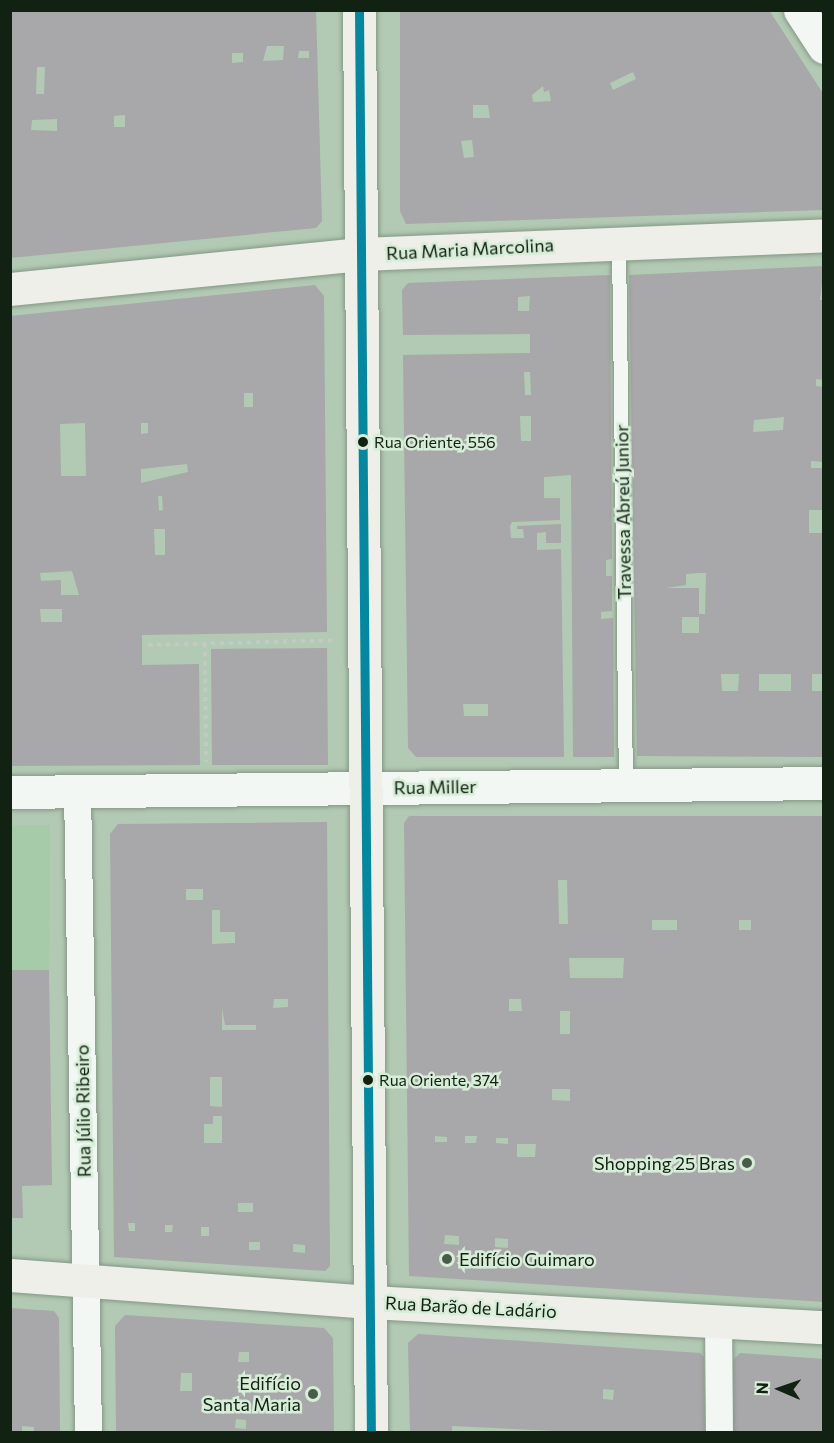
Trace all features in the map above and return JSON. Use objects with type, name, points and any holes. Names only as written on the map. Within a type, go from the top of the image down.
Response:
[{"type":"main road","points":[[359,10],[359,254],[371,1432]]},
{"type":"main road","name":"Rua Maria Marcolina","points":[[10,289],[359,254],[824,235]]},
{"type":"main road","name":"Rua Barão de Ladário","points":[[10,1275],[370,1302],[718,1319],[824,1327]]},
{"type":"street","points":[[800,10],[824,47]]},
{"type":"street","name":"Rua Miller","points":[[10,792],[626,783],[824,783]]},
{"type":"street","name":"Rua Júlio Ribeiro","points":[[77,790],[88,1432]]},
{"type":"street","points":[[718,1319],[718,1432]]},
{"type":"lane","name":"Travessa Abreú Junior","points":[[619,242],[626,783]]},
{"type":"path","points":[[148,645],[333,639]]},
{"type":"path","points":[[204,643],[206,771]]},
{"type":"shaded area","points":[[10,825],[50,825],[49,970],[11,970]]},
{"type":"building","points":[[10,10],[316,10],[322,221],[316,228],[10,258]],"holes":[[[267,46],[284,46],[283,60],[263,61]],[[299,51],[309,51],[309,58],[298,58]],[[232,53],[243,53],[243,62],[232,63]],[[37,67],[45,67],[44,94],[36,94]],[[125,115],[125,127],[114,127],[114,116]],[[57,119],[57,131],[31,130],[32,120]]]},
{"type":"building","points":[[400,10],[769,10],[824,95],[824,210],[406,224],[400,211]],"holes":[[[633,72],[636,79],[613,90],[610,83]],[[543,86],[544,92],[549,90],[551,101],[533,102],[532,95]],[[473,105],[488,105],[490,118],[473,118]],[[472,140],[474,157],[464,158],[461,141]]]},
{"type":"building","points":[[824,266],[820,300],[824,300],[824,380],[816,379],[816,386],[824,387],[824,462],[811,461],[811,468],[824,468],[824,510],[809,510],[809,533],[824,533],[824,674],[812,674],[812,691],[824,691],[824,757],[637,756],[629,275]],"holes":[[[784,417],[783,430],[753,432],[754,420]],[[706,573],[705,614],[699,614],[699,588],[666,588],[686,585],[686,574]],[[682,617],[699,617],[699,633],[682,633]],[[721,674],[739,674],[738,691],[722,691]],[[759,674],[791,674],[791,691],[759,691]]]},
{"type":"building","points":[[610,275],[612,559],[606,560],[606,576],[612,576],[612,611],[601,612],[601,619],[613,618],[614,757],[573,757],[571,475],[544,477],[544,498],[560,498],[560,520],[512,522],[510,526],[511,538],[524,538],[523,529],[517,529],[517,526],[561,524],[561,543],[546,543],[546,532],[537,533],[537,550],[561,549],[564,757],[416,757],[408,748],[403,355],[530,353],[530,334],[403,335],[402,290],[408,283]],"holes":[[[530,296],[529,311],[518,311],[518,297]],[[524,372],[530,372],[531,395],[525,395]],[[520,416],[531,416],[531,441],[521,441]],[[463,704],[488,704],[488,716],[464,716]]]},
{"type":"building","points":[[315,285],[324,296],[327,632],[142,635],[142,665],[199,664],[200,765],[10,766],[10,316]],"holes":[[[244,393],[253,393],[253,407],[244,407]],[[85,423],[86,476],[61,476],[60,424]],[[141,423],[148,423],[148,433],[141,434]],[[187,464],[188,472],[141,483],[141,469]],[[158,496],[162,496],[163,510],[159,511]],[[154,529],[165,529],[165,555],[155,555]],[[72,571],[79,595],[61,595],[61,580],[41,581],[40,573]],[[40,609],[62,609],[62,622],[41,622]]]},
{"type":"building","points":[[327,648],[328,765],[212,765],[211,649]]},
{"type":"building","points":[[409,816],[824,816],[824,1302],[409,1276],[404,823]],"holes":[[[558,880],[567,880],[568,924],[559,924]],[[652,920],[677,920],[677,930],[652,930]],[[739,920],[751,920],[751,930],[739,930]],[[569,958],[624,958],[623,978],[570,978]],[[509,999],[521,999],[522,1011],[509,1011]],[[560,1011],[570,1011],[570,1034],[560,1034]],[[552,1089],[570,1089],[570,1101],[552,1100]],[[435,1136],[447,1137],[447,1142],[435,1142]],[[465,1136],[477,1136],[476,1143],[465,1143]],[[496,1138],[508,1138],[508,1144],[496,1143]],[[517,1144],[536,1144],[535,1157],[517,1157]],[[445,1235],[459,1236],[459,1245],[444,1244]],[[495,1238],[508,1239],[508,1248],[495,1247]],[[560,1256],[570,1257],[570,1267],[559,1267]]]},
{"type":"building","points":[[327,822],[330,1266],[325,1271],[114,1257],[110,834],[118,824]],"holes":[[[186,889],[203,889],[203,900],[186,900]],[[212,910],[220,910],[220,932],[235,932],[235,943],[212,944]],[[274,999],[288,999],[288,1007],[273,1008]],[[222,1008],[225,1025],[256,1025],[256,1030],[222,1030]],[[210,1077],[222,1077],[222,1107],[210,1106]],[[213,1116],[222,1116],[222,1143],[204,1143],[204,1124],[213,1124]],[[238,1203],[253,1203],[253,1212],[238,1212]],[[128,1223],[135,1223],[135,1231],[129,1231]],[[165,1225],[173,1225],[172,1232],[165,1232]],[[201,1227],[209,1227],[209,1236],[201,1236]],[[249,1242],[260,1242],[260,1250],[249,1250]],[[293,1244],[305,1245],[305,1253],[293,1252]]]},
{"type":"building","points":[[10,970],[49,970],[52,1185],[22,1186],[23,1218],[10,1218]]},
{"type":"building","points":[[10,1308],[54,1311],[59,1318],[60,1432],[34,1432],[34,1427],[22,1426],[22,1432],[10,1432]]},
{"type":"building","points":[[125,1315],[324,1328],[333,1338],[334,1432],[116,1432],[115,1326]],"holes":[[[239,1352],[249,1352],[249,1362],[238,1362]],[[181,1373],[192,1373],[192,1391],[180,1391]],[[236,1419],[246,1420],[246,1429],[235,1428]]]},
{"type":"building","points":[[418,1334],[700,1353],[704,1357],[705,1432],[576,1432],[452,1426],[452,1432],[410,1432],[408,1343]],"holes":[[[603,1389],[614,1390],[613,1400],[603,1399]]]},
{"type":"building","points":[[740,1353],[824,1359],[824,1432],[733,1432],[732,1361]]},
{"type":"transit line","points":[[359,10],[371,1432]]},
{"type":"place","name":"Rua Oriente, 556","points":[[363,442]]},
{"type":"place","name":"Rua Oriente, 374","points":[[368,1080]]},
{"type":"place","name":"Shopping 25 Bras","points":[[747,1163]]},
{"type":"place","name":"Edifício Guimaro","points":[[447,1259]]},
{"type":"place","name":"Edifício Santa Maria","points":[[313,1394]]}]
